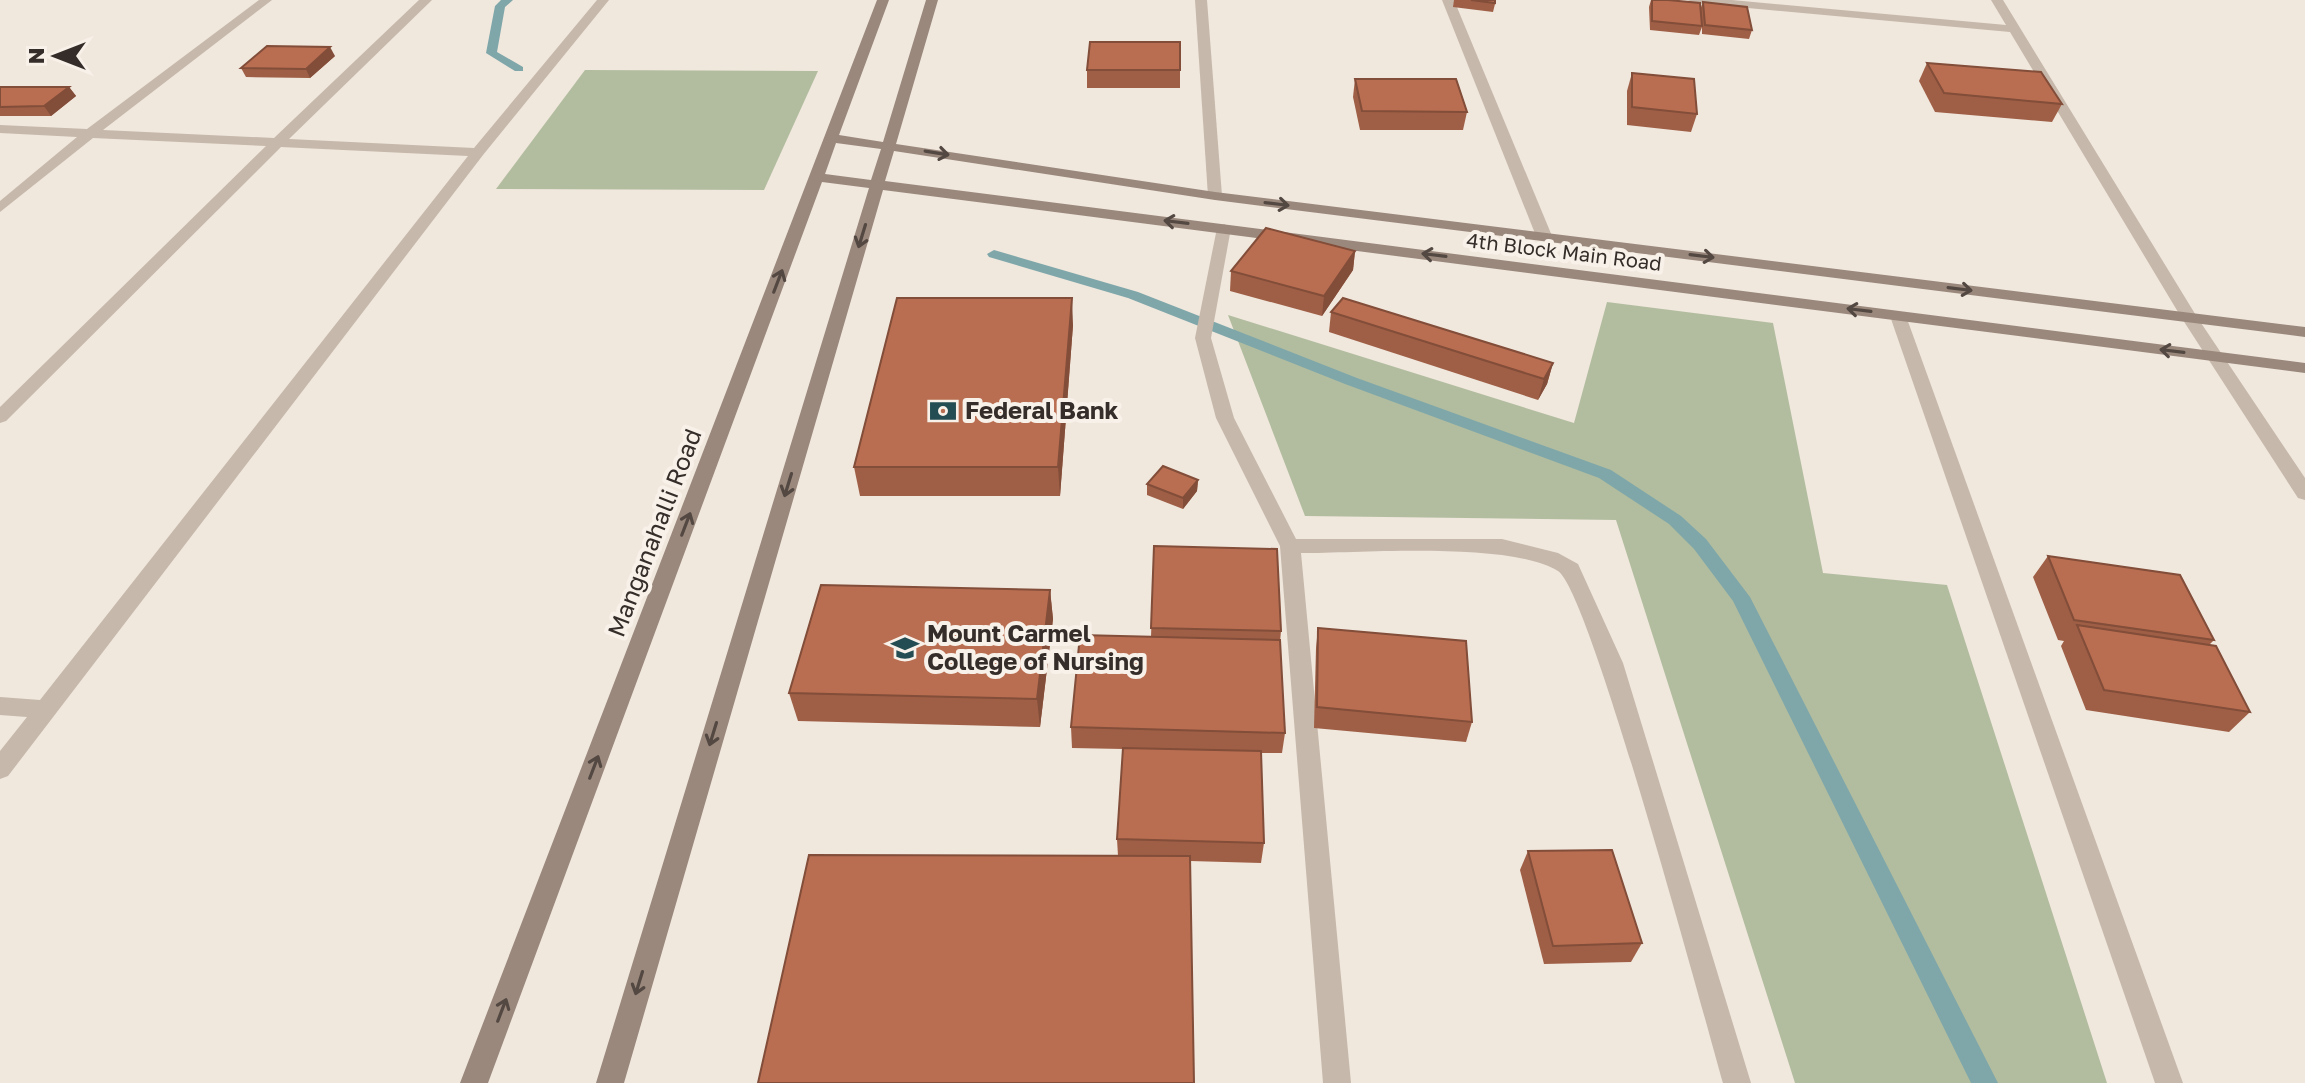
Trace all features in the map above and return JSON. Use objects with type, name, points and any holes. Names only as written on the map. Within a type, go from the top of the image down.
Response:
[{"type":"street","points":[[0,208],[89,134],[266,0]]},
{"type":"street","points":[[0,417],[426,0]]},
{"type":"street","points":[[0,769],[478,152],[603,0]]},
{"type":"street","name":"Manganahalli Road","points":[[474,1083],[883,0]]},
{"type":"street","points":[[610,1083],[932,0]]},
{"type":"street","points":[[1201,0],[1215,196]]},
{"type":"street","points":[[1448,0],[1544,236]]},
{"type":"street","points":[[1694,0],[1826,6],[2016,29]]},
{"type":"street","points":[[1997,0],[2189,317],[2305,493]]},
{"type":"street","points":[[0,129],[478,152]]},
{"type":"street","name":"4th Block Main Road","points":[[832,138],[1215,196],[2305,332]]},
{"type":"street","name":"4th Block Main Road","points":[[818,177],[2305,368]]},
{"type":"street","points":[[1224,228],[1203,338],[1225,418],[1290,546],[1337,1083]]},
{"type":"street","points":[[1898,316],[2169,1083]]},
{"type":"street","points":[[1290,546],[1502,546],[1551,558],[1571,569],[1612,663],[1737,1083]]},
{"type":"street","points":[[0,706],[45,710]]},
{"type":"green space","points":[[585,70],[818,71],[764,190],[496,189]]},
{"type":"green space","points":[[1607,302],[1773,323],[1823,573],[1947,585],[2107,1083],[1795,1083],[1616,520],[1305,516],[1228,315],[1574,423]]},
{"type":"building","points":[[1652,0],[1700,3],[1702,26],[1652,21]]},
{"type":"building","points":[[1703,2],[1747,7],[1752,30],[1705,25]]},
{"type":"building","points":[[1090,42],[1180,42],[1180,70],[1087,70]]},
{"type":"building","points":[[267,46],[330,47],[306,69],[241,68]]},
{"type":"building","points":[[1927,63],[2041,72],[2062,104],[1944,93]]},
{"type":"building","points":[[1632,73],[1694,79],[1697,114],[1632,107]]},
{"type":"building","points":[[1355,79],[1456,79],[1467,112],[1362,111]]},
{"type":"building","points":[[0,87],[69,87],[44,106],[0,107]]},
{"type":"building","points":[[1266,228],[1355,251],[1324,296],[1231,271]]},
{"type":"building","points":[[897,298],[1072,298],[1058,467],[854,467]]},
{"type":"building","points":[[1343,298],[1553,363],[1544,379],[1331,312]]},
{"type":"building","points":[[1163,466],[1198,480],[1183,498],[1147,484]]},
{"type":"building","points":[[1154,546],[1277,549],[1281,631],[1151,628]]},
{"type":"building","points":[[2048,556],[2180,575],[2214,640],[2074,620]]},
{"type":"building","points":[[821,585],[1050,590],[1037,699],[789,693]]},
{"type":"building","points":[[2077,625],[2216,646],[2250,712],[2104,690]]},
{"type":"building","points":[[1318,628],[1466,641],[1472,722],[1317,707]]},
{"type":"building","points":[[1080,635],[1280,640],[1285,733],[1071,727]]},
{"type":"building","points":[[1123,748],[1261,751],[1264,843],[1117,839]]},
{"type":"building","points":[[1612,850],[1642,943],[1553,946],[1528,851]]},
{"type":"building","points":[[809,855],[1190,856],[1194,1083],[758,1083]]},
{"type":"waterway","points":[[508,0],[500,6],[491,53],[519,69]]},
{"type":"waterway","points":[[994,254],[1133,295],[1351,381],[1605,474],[1675,520],[1700,544],[1741,597],[1985,1083]]},
{"type":"place","name":"Federal Bank","points":[[943,411]]},
{"type":"place","name":"Mount Carmel College of Nursing","points":[[905,648]]}]
